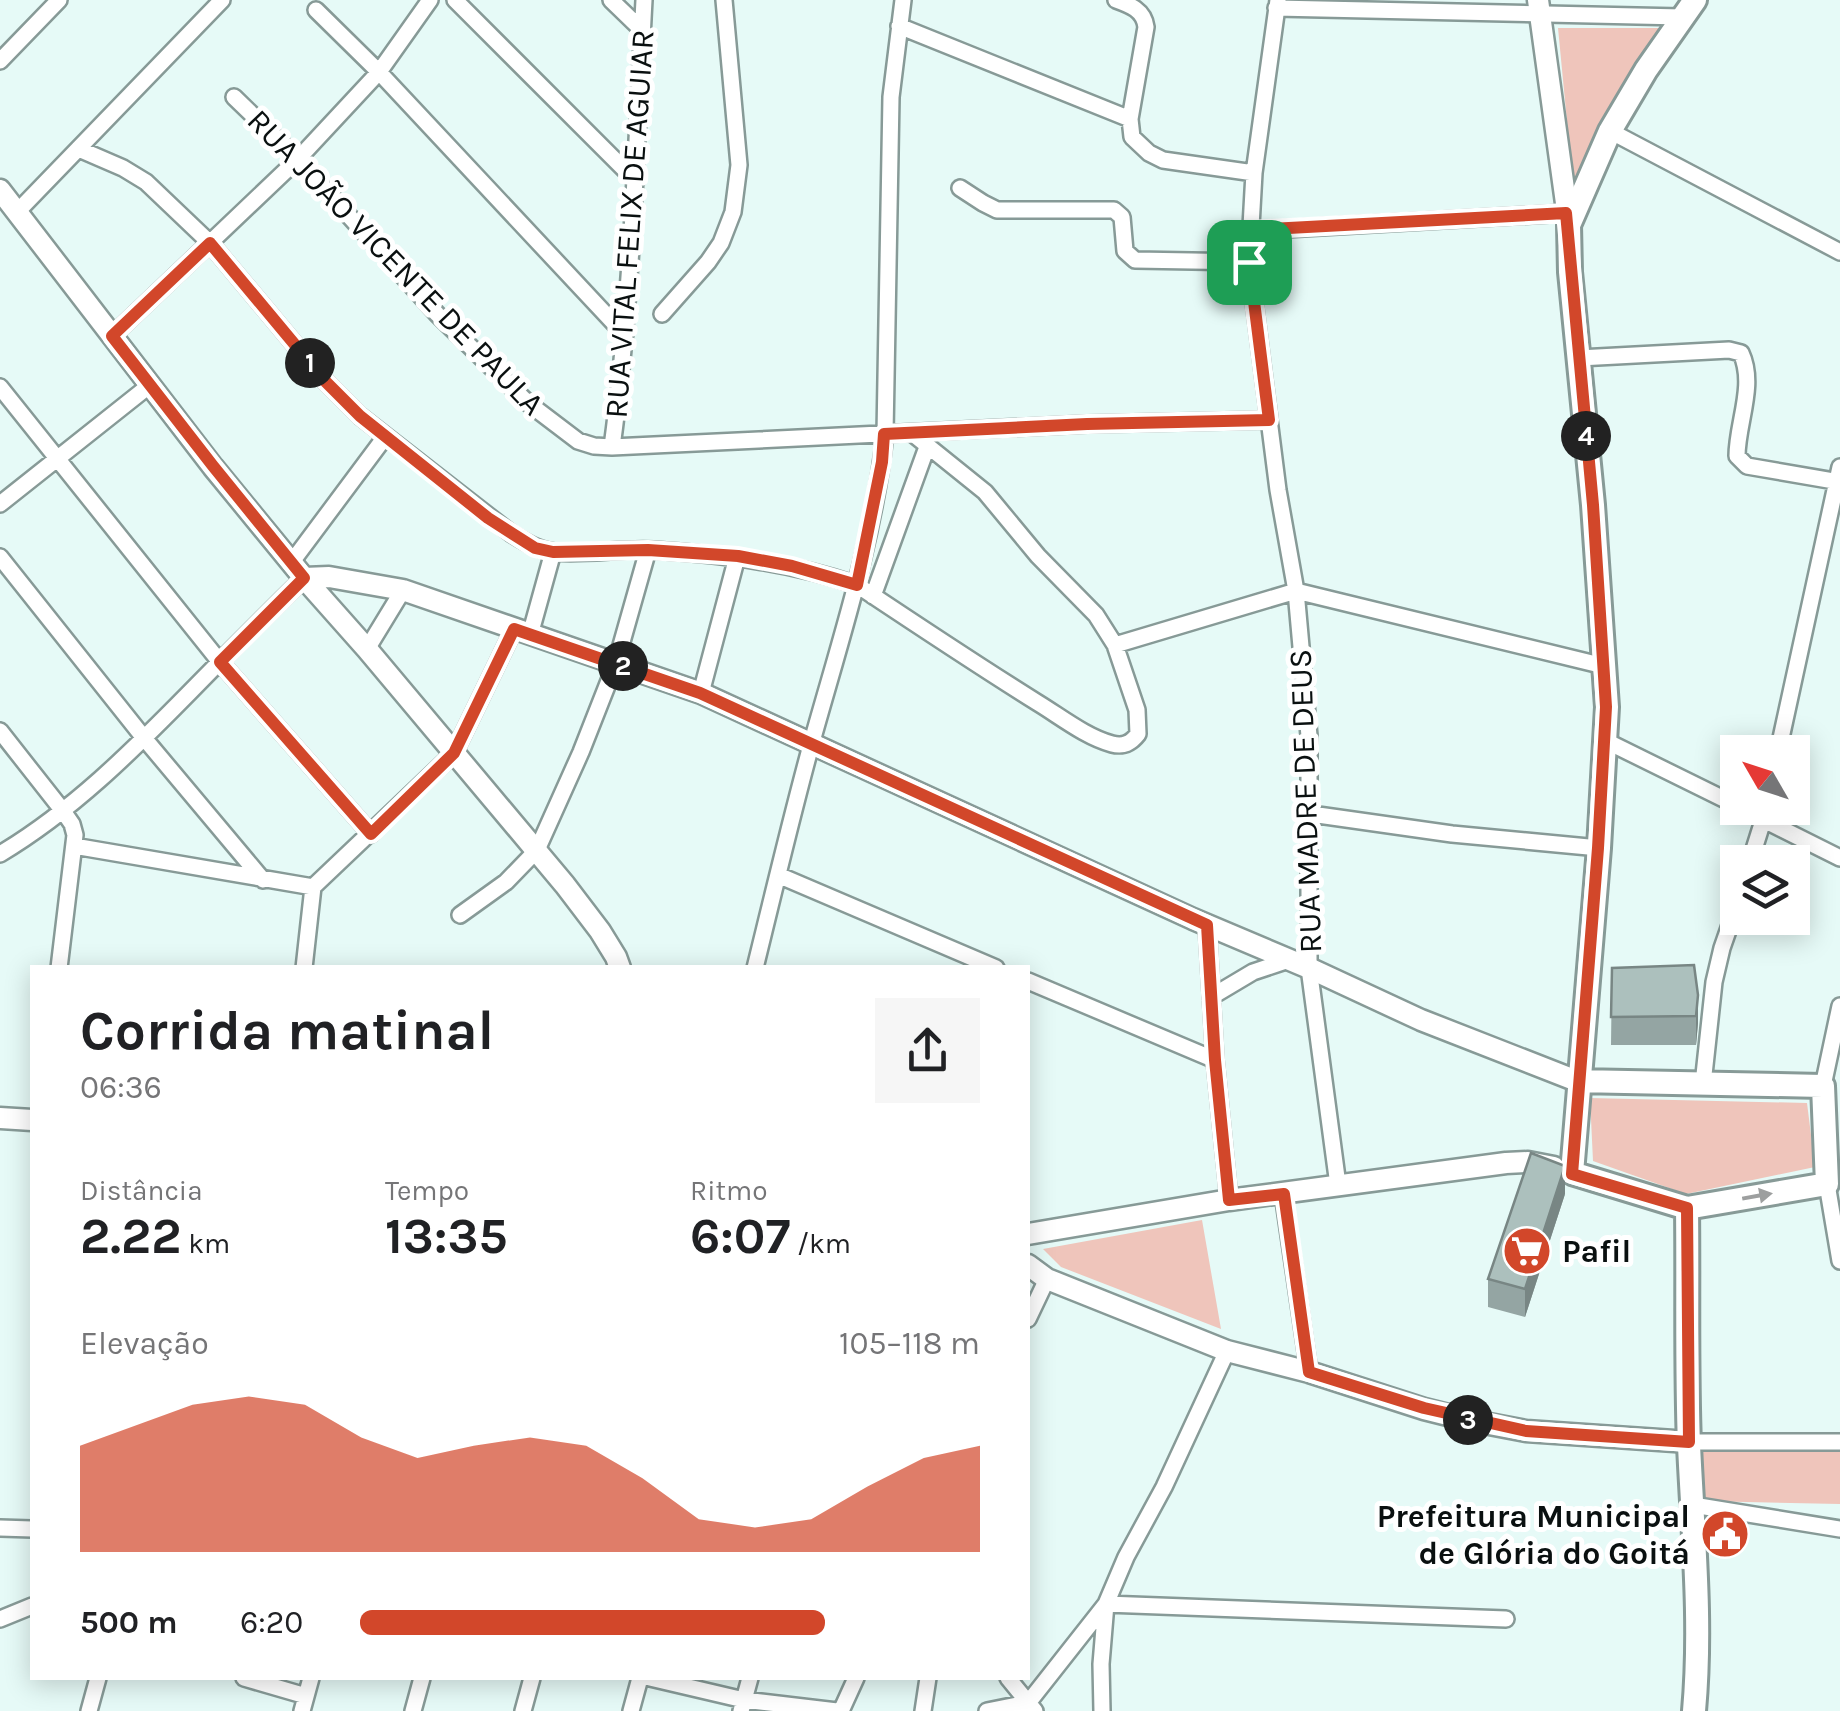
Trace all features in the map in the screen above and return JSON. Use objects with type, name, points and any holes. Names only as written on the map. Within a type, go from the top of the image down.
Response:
[{"type":"main road","points":[[1578,1082],[1823,1086],[1827,1184],[1687,1208],[1572,1174],[1578,1082],[1606,741],[1593,505],[1567,219],[1610,131],[1689,9]]},
{"type":"main road","points":[[1687,1208],[1689,1442],[1698,1668],[1694,1711]]},
{"type":"street","points":[[0,61],[58,0]]},
{"type":"street","points":[[18,211],[222,0]]},
{"type":"street","points":[[112,336],[298,160],[379,72],[430,0]]},
{"type":"street","points":[[455,0],[636,181]]},
{"type":"street","points":[[611,0],[642,30]]},
{"type":"street","name":"RUA VITAL FELIX DE AGUIAR","points":[[612,447],[625,335],[644,0]]},
{"type":"street","points":[[662,314],[708,262],[721,243],[733,212],[740,164],[724,0]]},
{"type":"street","points":[[755,965],[857,585],[882,462],[891,97],[903,0]]},
{"type":"street","points":[[1116,0],[1145,19],[1130,119],[1132,137],[1138,145],[1163,160],[1254,173]]},
{"type":"street","points":[[1277,4],[1689,9]]},
{"type":"street","name":"RUA MADRE DE DEUS","points":[[1277,4],[1254,173],[1249,262],[1278,490],[1296,591],[1309,736],[1310,968],[1338,1185]]},
{"type":"street","points":[[1250,230],[1567,219],[1539,7]]},
{"type":"street","points":[[316,10],[625,335]]},
{"type":"street","points":[[899,26],[1130,119]]},
{"type":"street","name":"RUA JOÃO VICENTE DE PAULA","points":[[234,97],[298,160],[438,314],[528,402],[578,440],[612,447]]},
{"type":"street","points":[[1610,131],[1840,252]]},
{"type":"street","points":[[78,149],[146,182],[210,243],[326,382],[385,437],[535,548],[553,552],[648,550],[738,556],[792,566],[857,585],[1082,730],[1123,746],[1136,738],[1136,710],[1115,645],[1096,614],[1038,556],[985,492],[913,434]]},
{"type":"street","points":[[960,188],[997,210],[1114,210],[1122,216],[1125,251],[1135,260],[1249,262]]},
{"type":"street","points":[[0,190],[298,570],[537,850],[600,930],[619,965]]},
{"type":"street","points":[[1579,358],[1729,350],[1741,353],[1747,391],[1737,456],[1746,466],[1839,477],[1782,735]]},
{"type":"street","points":[[0,504],[150,385]]},
{"type":"street","points":[[0,387],[220,662],[371,834]]},
{"type":"street","points":[[612,447],[1087,424],[1269,420]]},
{"type":"street","points":[[0,854],[62,811],[144,738],[220,662],[298,570],[385,437]]},
{"type":"street","points":[[874,596],[927,447]]},
{"type":"street","points":[[460,914],[506,882],[537,850],[616,663],[648,550]]},
{"type":"street","points":[[304,965],[313,887],[454,753],[522,632],[553,552]]},
{"type":"street","points":[[700,693],[738,556]]},
{"type":"street","points":[[0,557],[263,880]]},
{"type":"street","points":[[298,570],[404,590],[700,693],[1420,1020],[1578,1082]]},
{"type":"street","points":[[367,648],[404,590]]},
{"type":"street","points":[[1115,645],[1296,591],[1604,666]]},
{"type":"street","points":[[0,731],[72,824],[75,835],[59,965]]},
{"type":"street","points":[[1606,741],[1720,798]]},
{"type":"street","points":[[1311,814],[1452,834],[1598,848]]},
{"type":"street","points":[[1784,825],[1840,858]]},
{"type":"street","points":[[74,846],[313,887]]},
{"type":"street","points":[[778,875],[989,965]]},
{"type":"street","points":[[1207,925],[1229,1200]]},
{"type":"street","points":[[1703,1084],[1714,982],[1727,935]]},
{"type":"street","points":[[1211,997],[1253,972],[1289,960]]},
{"type":"street","points":[[1030,982],[1215,1060]]},
{"type":"street","points":[[1823,1086],[1840,1006]]},
{"type":"street","points":[[0,1118],[30,1120]]},
{"type":"street","points":[[1030,1234],[1229,1200],[1506,1162],[1551,1166],[1572,1174]]},
{"type":"street","points":[[1827,1184],[1840,1261]]},
{"type":"street","points":[[1284,1194],[1309,1372]]},
{"type":"street","points":[[1030,1266],[1046,1278],[1227,1351],[1424,1408],[1526,1431],[1689,1442],[1840,1442]]},
{"type":"street","points":[[1030,1314],[1046,1278]]},
{"type":"street","points":[[987,1711],[1026,1708],[1106,1604],[1227,1351]]},
{"type":"street","points":[[1693,1505],[1840,1528]]},
{"type":"street","points":[[0,1528],[30,1529]]},
{"type":"street","points":[[1106,1604],[1506,1619]]},
{"type":"street","points":[[1102,1711],[1100,1664],[1106,1604]]},
{"type":"street","points":[[0,1619],[30,1607]]},
{"type":"street","points":[[89,1711],[97,1680]]},
{"type":"street","points":[[249,1680],[304,1704],[311,1680]]},
{"type":"street","points":[[414,1711],[422,1680]]},
{"type":"street","points":[[523,1711],[531,1680]]},
{"type":"street","points":[[631,1711],[639,1680]]},
{"type":"street","points":[[657,1680],[742,1706],[839,1711],[855,1680]]},
{"type":"street","points":[[742,1706],[749,1680]]},
{"type":"street","points":[[922,1711],[928,1680]]},
{"type":"street","points":[[1009,1680],[1026,1708]]},
{"type":"shaded area","points":[[1558,28],[1664,28],[1574,194]]},
{"type":"shaded area","points":[[1590,1098],[1807,1103],[1815,1167],[1686,1194],[1593,1161]]},
{"type":"shaded area","points":[[1202,1220],[1221,1329],[1061,1267],[1043,1249]]},
{"type":"shaded area","points":[[1702,1449],[1840,1451],[1840,1504],[1701,1501]]},
{"type":"building","points":[[1694,965],[1696,1016],[1611,1017],[1612,968]]},
{"type":"building","name":"Pafil","points":[[1531,1153],[1565,1166],[1525,1289],[1488,1279]]},
{"type":"place","name":"Pafil","points":[[1527,1251]]},
{"type":"place","name":"Prefeitura Municipal de Glória do Goitá","points":[[1725,1534]]},
{"type":"route","points":[[1566,213],[1593,505],[1606,707],[1572,1174],[1687,1208],[1689,1442],[1526,1431],[1468,1420],[1309,1372],[1284,1194],[1229,1200],[1207,925],[700,693],[514,629],[454,753],[371,834],[220,662],[304,578],[112,336],[210,243],[326,382],[360,416],[488,518],[535,548],[553,552],[648,550],[738,556],[792,566],[857,585],[884,434],[1269,420],[1249,262],[1250,230],[1566,213]]}]
